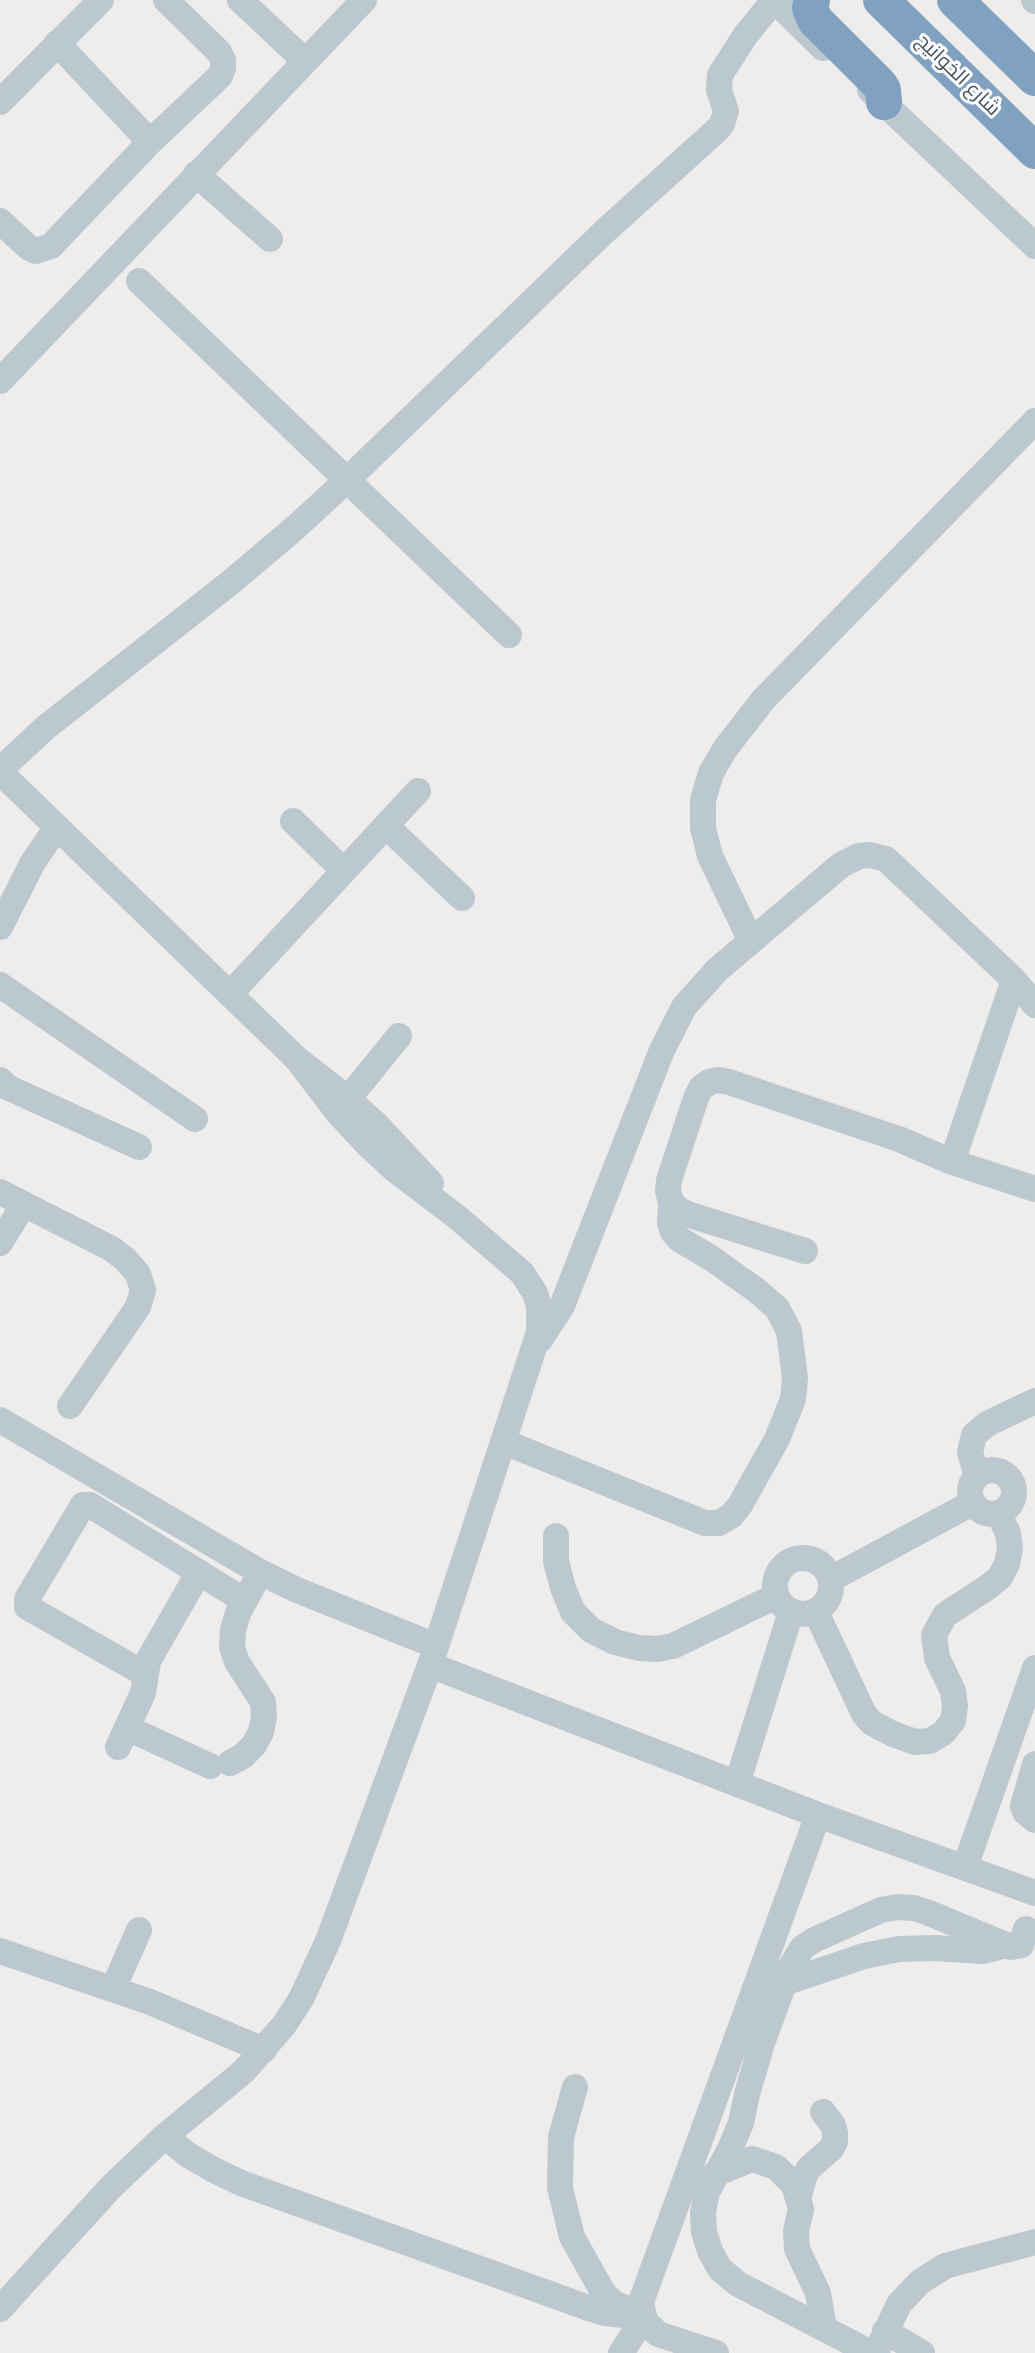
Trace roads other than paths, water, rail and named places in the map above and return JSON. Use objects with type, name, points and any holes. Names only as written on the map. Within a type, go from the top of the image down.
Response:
[{"type":"highway","points":[[855,0],[934,52]]},
{"type":"highway","name":"شارع الخوانيج","points":[[881,0],[1035,151]]},
{"type":"highway","points":[[955,0],[1035,78]]},
{"type":"highway","points":[[806,14],[810,8],[815,20],[880,85],[884,102]]},
{"type":"street","points":[[0,102],[101,0]]},
{"type":"street","points":[[0,221],[36,251],[51,246],[150,142],[220,76],[223,68],[219,52],[166,0]]},
{"type":"street","points":[[240,0],[304,60]]},
{"type":"street","points":[[0,381],[364,0]]},
{"type":"street","points":[[457,1217],[406,1155],[348,1099],[297,1059],[0,771],[45,728],[231,582],[347,480],[605,231],[722,124],[726,111],[719,90],[720,75],[745,36],[774,0],[806,14]]},
{"type":"street","points":[[57,43],[150,142]]},
{"type":"street","points":[[884,102],[1035,246]]},
{"type":"street","points":[[196,174],[270,239]]},
{"type":"street","points":[[139,281],[509,635]]},
{"type":"street","points":[[751,941],[715,868],[703,828],[703,800],[711,773],[734,736],[763,700],[1035,421]]},
{"type":"street","points":[[230,994],[418,791]]},
{"type":"street","points":[[293,821],[344,871]]},
{"type":"street","points":[[386,826],[462,898]]},
{"type":"street","points":[[0,927],[33,862],[57,827]]},
{"type":"street","points":[[536,1345],[562,1306],[672,1028],[684,1007],[699,987],[841,865],[859,856],[886,859],[1014,980],[1035,1005]]},
{"type":"street","points":[[952,1162],[1014,980]]},
{"type":"street","points":[[0,985],[195,1119]]},
{"type":"street","points":[[348,1099],[399,1036]]},
{"type":"street","points":[[0,2309],[111,2187],[165,2136],[244,2071],[293,2012],[316,1970],[433,1656],[536,1345],[539,1306],[529,1281],[514,1265],[366,1143],[297,1059]]},
{"type":"street","points":[[0,1080],[7,1087],[139,1147]]},
{"type":"street","points":[[504,1442],[705,1523],[719,1523],[731,1516],[740,1505],[782,1429],[793,1399],[795,1378],[789,1331],[777,1308],[723,1265],[679,1239],[670,1223],[669,1180],[696,1098],[701,1088],[709,1082],[719,1080],[899,1139],[952,1162],[1035,1189]]},
{"type":"street","points":[[0,1192],[112,1249],[138,1274],[143,1290],[138,1307],[70,1406]]},
{"type":"street","points":[[671,1202],[690,1215],[805,1251]]},
{"type":"street","points":[[0,1243],[24,1204]]},
{"type":"street","points":[[529,1281],[554,1275],[578,1262]]},
{"type":"street","points":[[977,1476],[970,1452],[979,1428],[1035,1401]]},
{"type":"street","points":[[0,1420],[260,1572],[433,1656],[737,1784],[1035,1893]]},
{"type":"street","points":[[993,1470],[1008,1478],[1013,1494],[1011,1502],[998,1513],[988,1514],[979,1510],[972,1503],[970,1493],[977,1476],[993,1470]]},
{"type":"street","points":[[831,1579],[972,1503]]},
{"type":"street","points":[[145,1674],[27,1607],[27,1599],[81,1508],[87,1504],[245,1601]]},
{"type":"street","points":[[556,1536],[556,1561],[573,1612],[591,1630],[615,1642],[648,1649],[673,1646],[794,1607],[826,1603],[831,1592],[831,1579],[825,1567],[814,1559],[800,1557],[788,1561],[778,1570],[774,1583],[794,1607],[864,1714],[882,1729],[915,1742],[930,1741],[943,1733],[953,1721],[953,1691],[937,1658],[934,1635],[945,1615],[988,1587],[1000,1577],[1007,1564],[1010,1549],[1008,1533],[998,1513]]},
{"type":"street","points":[[199,1572],[150,1656],[143,1693],[123,1737],[220,1765],[243,1756],[261,1732],[263,1702],[237,1662],[232,1647],[233,1630],[260,1572]]},
{"type":"street","points":[[737,1784],[794,1607]]},
{"type":"street","points":[[965,1867],[1035,1668]]},
{"type":"street","points":[[1035,1764],[1023,1806],[1029,1817],[1035,1820]]},
{"type":"street","points":[[621,2353],[643,2317],[643,2293],[818,1815]]},
{"type":"street","points":[[784,1983],[864,1956],[899,1949],[934,1948],[970,1952],[995,1949],[1016,1937],[914,1908],[897,1907],[881,1910],[802,1948],[784,1983],[754,2070],[741,2123],[707,2192],[703,2212],[704,2232],[710,2251],[720,2269],[738,2284],[824,2328],[878,2346],[922,2353]]},
{"type":"street","points":[[113,1989],[139,1930]]},
{"type":"street","points":[[0,1951],[150,2002],[264,2050]]},
{"type":"street","points":[[575,2087],[561,2137],[560,2188],[572,2237],[604,2294],[615,2304],[643,2317],[658,2334],[716,2353]]},
{"type":"street","points":[[799,2196],[809,2168],[835,2142],[833,2125],[823,2112]]},
{"type":"street","points":[[741,2123],[744,2142],[752,2159]]},
{"type":"street","points":[[165,2136],[188,2155],[241,2183],[586,2307],[605,2313],[643,2317]]},
{"type":"street","points":[[715,2174],[752,2159],[776,2167],[794,2185],[801,2209],[796,2231],[797,2249],[815,2282],[824,2328]]},
{"type":"street","points":[[878,2346],[899,2304],[920,2282],[945,2266],[1035,2242]]}]
